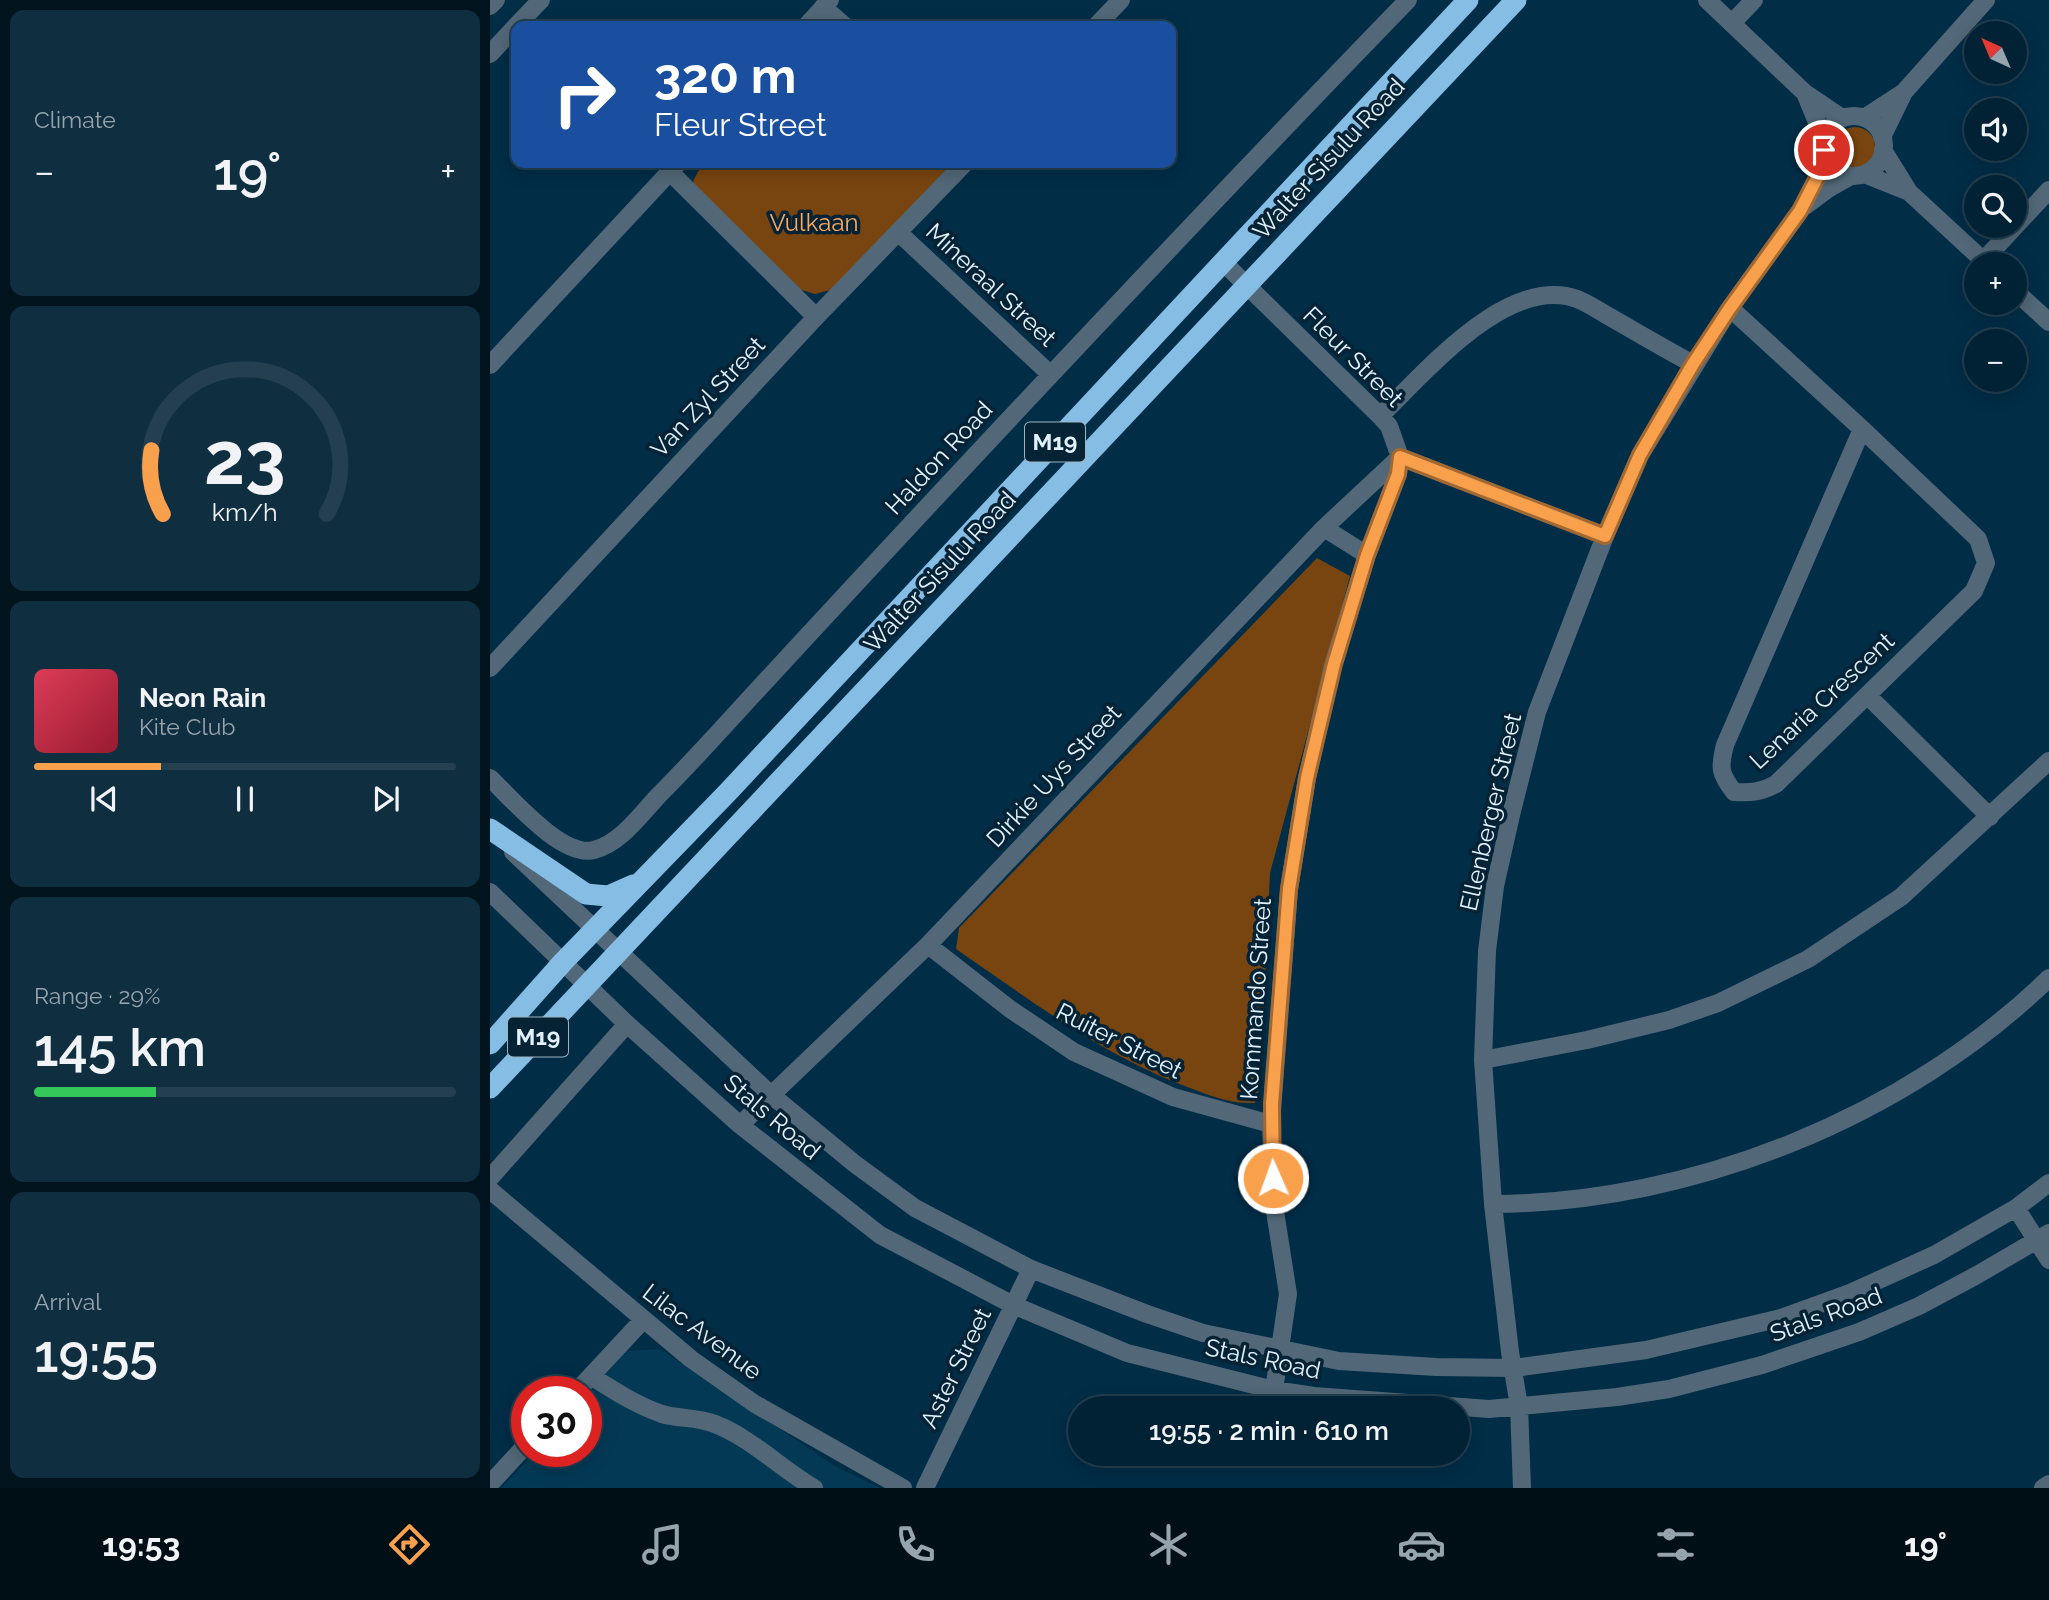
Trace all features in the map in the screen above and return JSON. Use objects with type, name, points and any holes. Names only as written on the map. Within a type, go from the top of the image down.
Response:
[{"type":"highway","points":[[1471,0],[1495,21]]},
{"type":"highway","name":"Walter Sisulu Road","points":[[490,1044],[563,962],[781,736],[1471,0]]},
{"type":"highway","name":"Walter Sisulu Road","points":[[490,1088],[1516,0]]},
{"type":"highway","points":[[1328,150],[1352,173]]},
{"type":"highway","points":[[1055,442],[1078,464]]},
{"type":"highway","points":[[893,615],[915,637]]},
{"type":"highway","points":[[781,736],[803,756]]},
{"type":"highway","points":[[490,830],[586,894],[608,895],[639,883]]},
{"type":"street","points":[[490,6],[496,0]]},
{"type":"street","points":[[521,21],[541,0]]},
{"type":"street","points":[[1101,21],[1121,0]]},
{"type":"street","name":"Haldon Road","points":[[490,778],[566,846],[582,852],[589,851],[610,843],[622,834],[1051,374],[1408,0]]},
{"type":"street","points":[[1707,0],[1805,93],[1842,118]]},
{"type":"street","points":[[1732,23],[1754,0]]},
{"type":"street","points":[[1864,118],[1904,92],[1986,0]]},
{"type":"street","points":[[811,21],[827,4],[841,21]]},
{"type":"street","points":[[490,54],[511,31]]},
{"type":"street","points":[[1858,175],[1877,165],[1904,92]]},
{"type":"street","points":[[1805,93],[1824,144],[1826,160],[1833,168],[1909,192]]},
{"type":"street","points":[[1824,144],[1829,129],[1842,118],[1864,118],[1875,125],[1909,192],[1974,252]]},
{"type":"street","name":"Ellenberger Street","points":[[1522,1488],[1519,1406],[1493,1204],[1483,1060],[1487,951],[1495,886],[1537,712],[1605,536],[1640,455],[1693,364],[1800,211],[1818,176],[1824,144]]},
{"type":"street","points":[[490,365],[673,168]]},
{"type":"street","points":[[675,168],[816,317]]},
{"type":"street","name":"Van Zyl Street","points":[[490,668],[816,317],[960,168]]},
{"type":"street","name":"Ellenberger Street","points":[[1800,211],[1828,189],[1858,175]]},
{"type":"street","points":[[1994,252],[2049,190]]},
{"type":"street","name":"Mineraal Street","points":[[898,232],[1051,374]]},
{"type":"street","name":"Fleur Street","points":[[1223,262],[1380,416],[1389,426],[1400,457]]},
{"type":"street","points":[[1380,416],[1463,336],[1507,305],[1529,299],[1551,296],[1576,299],[1693,364]]},
{"type":"street","points":[[2027,302],[2049,322]]},
{"type":"street","name":"Lenaria Crescent","points":[[1730,308],[1862,429],[1978,539],[1986,563],[1974,591],[1776,784],[1766,790],[1734,792],[1724,779],[1720,764],[1725,745],[1862,429]]},
{"type":"street","points":[[1400,457],[1605,536]]},
{"type":"street","name":"Dirkie Uys Street","points":[[740,1125],[928,945],[1324,528],[1400,457]]},
{"type":"street","name":"Kommando Street","points":[[1274,1390],[1289,1294],[1274,1205],[1271,1124],[1289,889],[1307,778],[1334,664],[1367,555],[1398,474],[1400,457]]},
{"type":"street","points":[[1324,528],[1367,555]]},
{"type":"street","points":[[1867,695],[1990,817]]},
{"type":"street","points":[[1483,1060],[1587,1040],[1669,1020],[1718,1003],[1808,959],[1901,897],[2049,761]]},
{"type":"street","name":"Stals Road","points":[[490,830],[594,931],[770,1094],[855,1164],[915,1208],[1031,1269],[1203,1333],[1339,1361],[1436,1367],[1514,1367],[1646,1350],[1781,1318],[1850,1293],[1934,1255],[2016,1208],[2049,1183]]},
{"type":"street","name":"Stals Road","points":[[490,892],[627,1024],[740,1125],[880,1235],[1013,1305],[1127,1353],[1274,1390],[1314,1396],[1489,1409],[1669,1389],[1762,1365],[1859,1332],[1919,1306],[2043,1237]]},
{"type":"street","name":"Ruiter Street","points":[[928,945],[1010,1009],[1074,1052],[1173,1097],[1271,1124]]},
{"type":"street","points":[[1493,1204],[1539,1204],[1606,1196],[1662,1185],[1783,1147],[1867,1108],[1947,1060],[1979,1037],[2049,978]]},
{"type":"street","points":[[490,1178],[627,1024]]},
{"type":"street","name":"Lilac Avenue","points":[[490,1190],[691,1359],[755,1404],[903,1488]]},
{"type":"street","points":[[2016,1208],[2043,1237],[2049,1260]]},
{"type":"street","name":"Aster Street","points":[[925,1488],[1031,1269]]},
{"type":"street","points":[[591,1376],[643,1320]]},
{"type":"street","points":[[602,1383],[664,1415],[694,1418],[716,1424],[772,1458],[807,1487]]},
{"type":"street","points":[[490,1484],[511,1461]]},
{"type":"street","points":[[2043,1488],[2049,1484]]},
{"type":"shaded area","points":[[660,1349],[835,1466],[880,1488],[501,1488],[521,1467],[602,1467],[602,1378],[627,1351]]},
{"type":"green space","points":[[1855,127],[1869,133],[1875,147],[1869,161],[1855,167],[1841,161],[1835,147],[1841,133]]},
{"type":"green space","name":"Vulkaan","points":[[700,168],[949,168],[947,178],[838,288],[815,294],[795,288],[698,200],[693,181]]},
{"type":"green space","points":[[1317,558],[1350,576],[1270,873],[1260,1086],[1255,1103],[1247,1103],[1212,1096],[1133,1063],[1072,1028],[956,949],[959,928]]},
{"type":"route","points":[[1273,1178],[1272,1104],[1289,889],[1307,778],[1334,664],[1367,555],[1398,474],[1400,457],[1605,536],[1640,455],[1693,364],[1800,211],[1818,176],[1824,150]]}]
